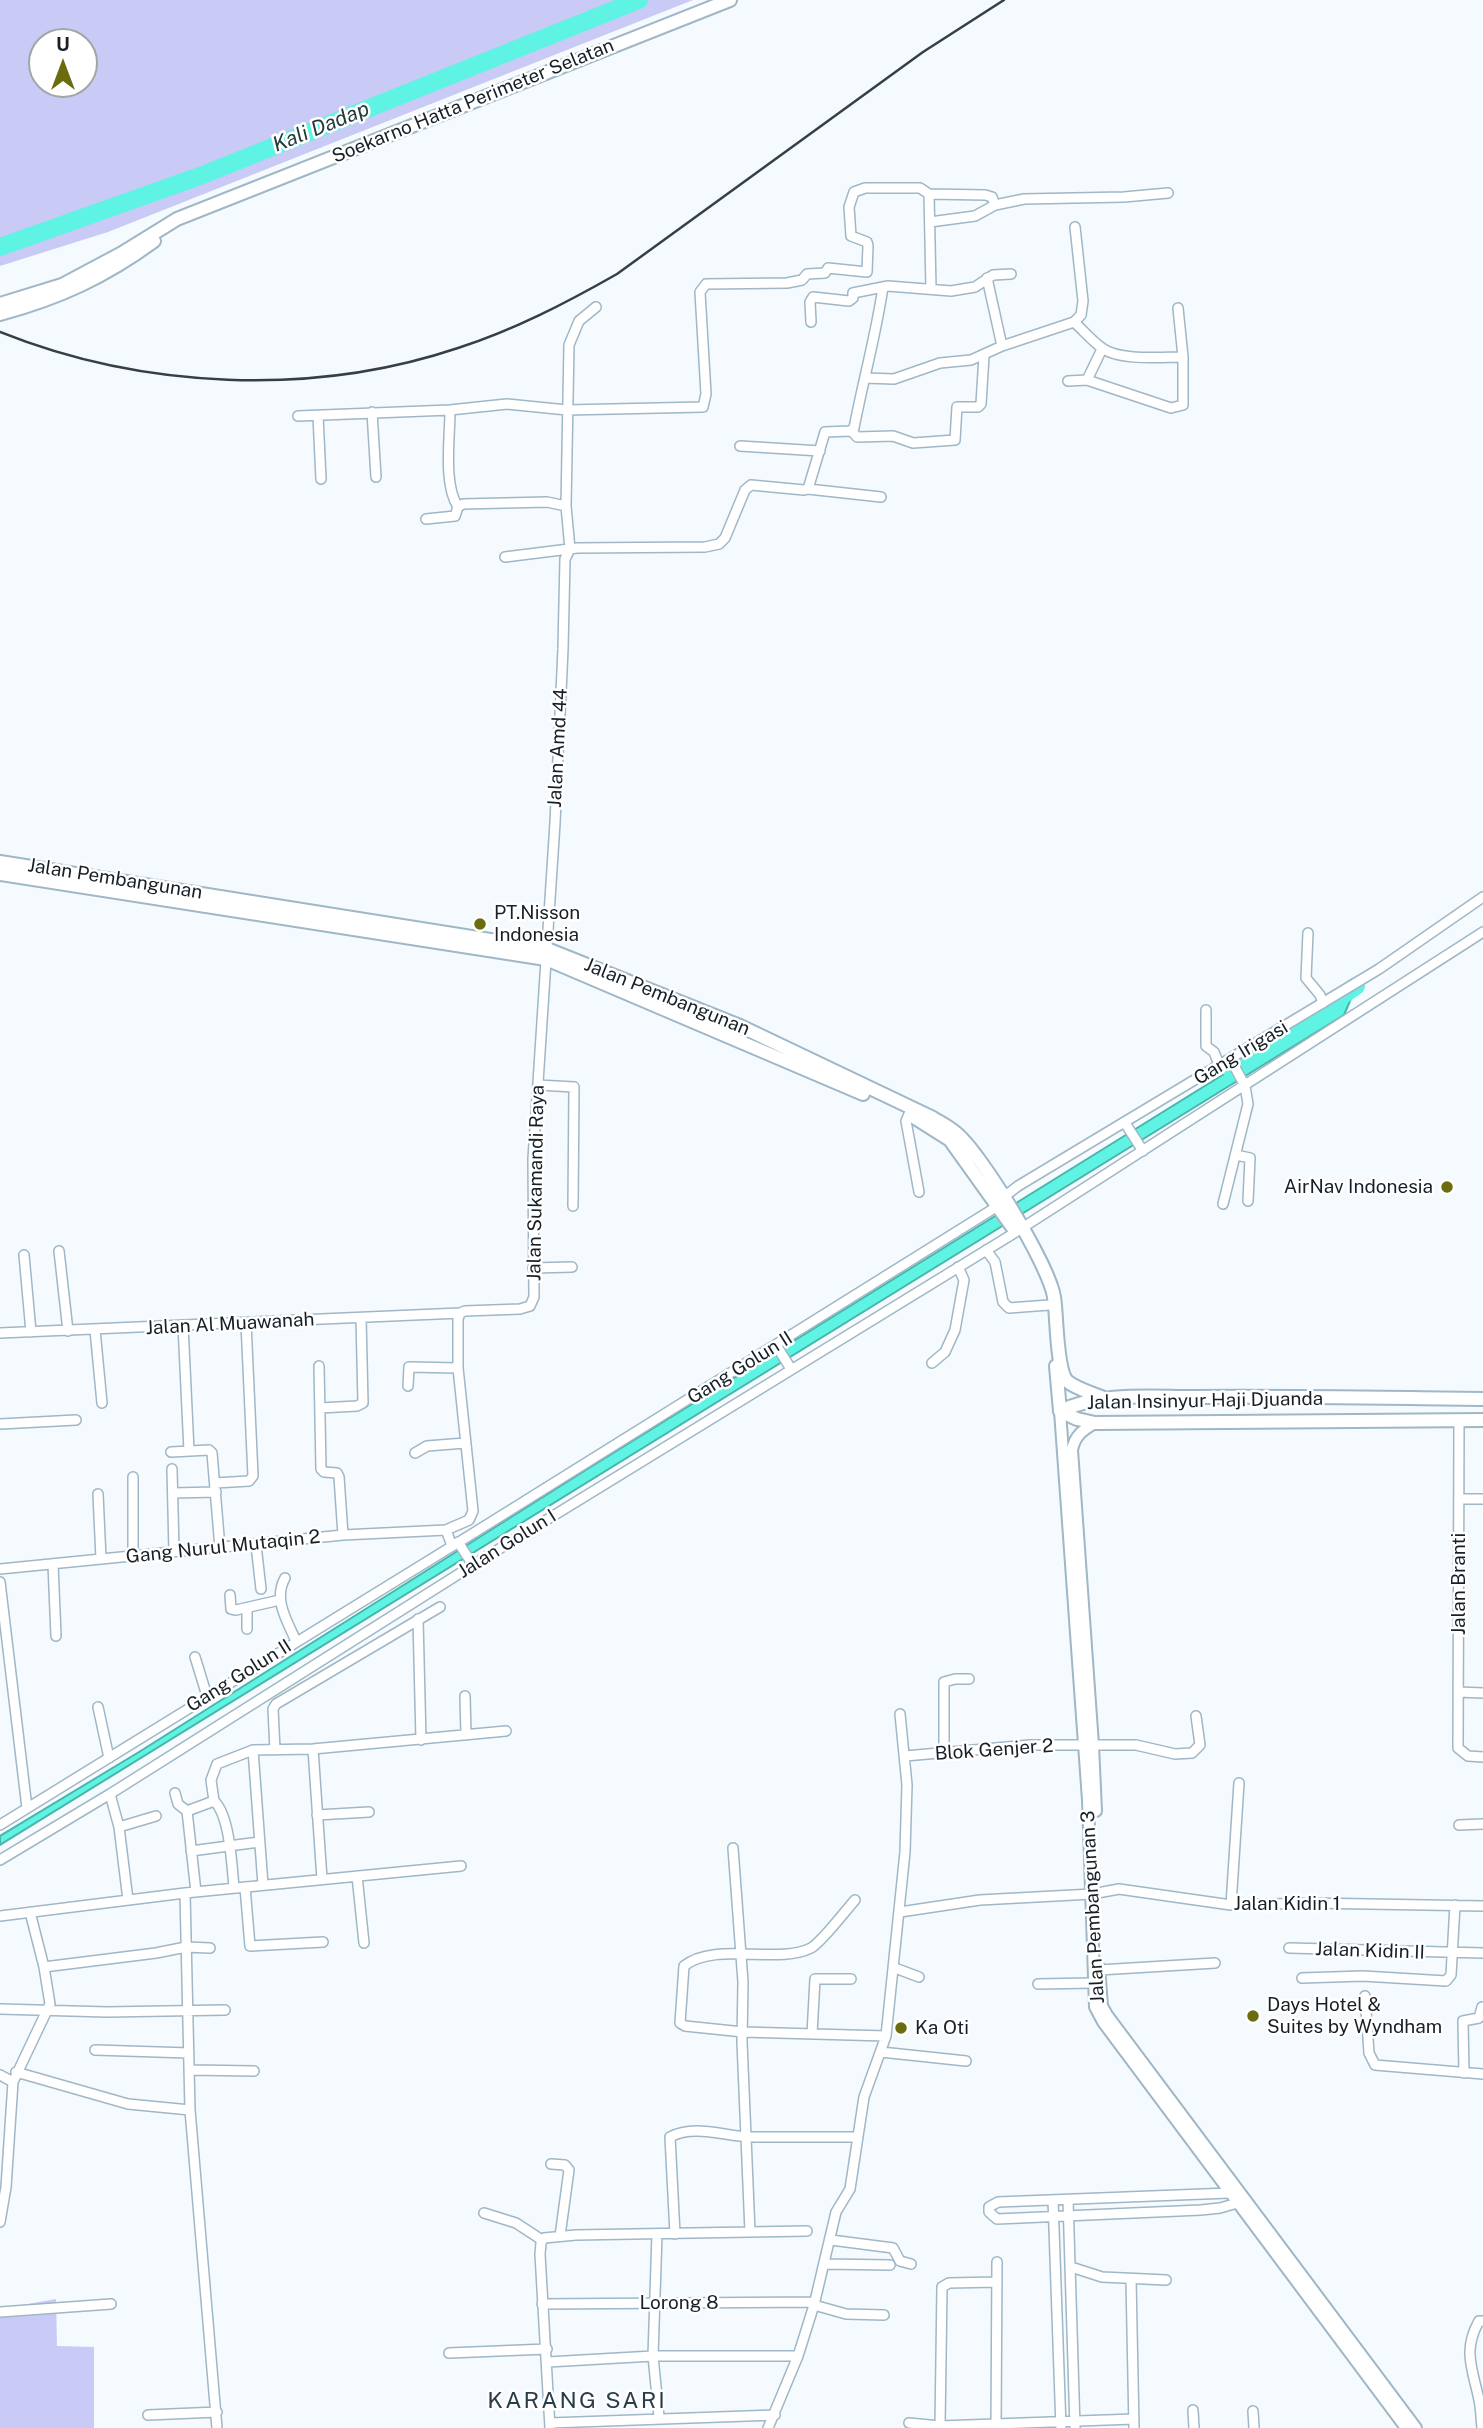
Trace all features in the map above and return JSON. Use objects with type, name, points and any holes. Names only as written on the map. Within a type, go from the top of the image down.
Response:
[{"type":"main road","name":"Soekarno Hatta Perimeter Selatan","points":[[0,304],[62,285],[122,253],[177,219],[730,0]]},
{"type":"main road","name":"Soekarno Hatta Perimeter Selatan","points":[[0,314],[44,302],[99,277],[180,223],[217,203]]},
{"type":"main road","name":"Jalan Pembangunan","points":[[0,862],[546,954],[740,1026],[933,1118],[957,1133],[966,1144],[1045,1269],[1054,1294],[1060,1356],[1065,1378],[1106,1399]]},
{"type":"main road","name":"Jalan Pembangunan","points":[[0,874],[546,954],[909,1114],[950,1140],[1001,1202]]},
{"type":"main road","name":"Jalan Pembangunan","points":[[1017,1228],[1037,1266],[1049,1305],[1060,1411]]},
{"type":"main road","name":"Jalan Insinyur Haji Djuanda","points":[[1060,1411],[1083,1401],[1106,1399],[1225,1396],[1483,1399]]},
{"type":"main road","points":[[1224,1420],[1229,1412],[1225,1396]]},
{"type":"main road","name":"Jalan Insinyur Haji Djuanda","points":[[1060,1411],[1095,1423],[1483,1420]]},
{"type":"street","points":[[298,416],[450,410],[507,404],[567,410],[703,407],[706,394],[700,292],[706,284],[786,283],[802,280],[807,274],[825,274],[828,268],[867,272],[867,242],[851,236],[849,207],[854,192],[865,188],[920,188],[929,194],[985,195],[992,197],[995,205]]},
{"type":"street","points":[[930,222],[975,216],[995,205],[1024,199],[1124,197],[1168,193]]},
{"type":"street","points":[[929,194],[931,289]]},
{"type":"street","points":[[866,378],[894,379],[940,363],[960,362],[984,356],[1002,346],[1074,322],[1081,316],[1083,300],[1075,227]]},
{"type":"street","points":[[811,321],[810,302],[813,297],[849,301],[853,298],[853,293],[883,287],[951,291],[975,287],[993,275],[1011,274]]},
{"type":"street","points":[[988,278],[1002,346]]},
{"type":"street","points":[[852,430],[876,333],[883,287]]},
{"type":"street","name":"Jalan Amd 44","points":[[546,954],[561,689],[565,559],[570,549],[566,506],[569,345],[579,321],[596,307]]},
{"type":"street","points":[[1068,382],[1087,380],[1171,408],[1183,405],[1184,357],[1178,308]]},
{"type":"street","points":[[1074,322],[1102,349],[1122,355],[1184,357]]},
{"type":"street","points":[[1087,380],[1102,349]]},
{"type":"street","points":[[852,430],[857,437],[893,436],[913,443],[956,440],[957,407],[978,407],[981,404],[984,356]]},
{"type":"street","points":[[450,410],[449,483],[451,496],[458,507]]},
{"type":"street","points":[[372,412],[376,477]]},
{"type":"street","points":[[318,416],[321,479]]},
{"type":"street","points":[[808,489],[825,432],[852,430]]},
{"type":"street","points":[[740,446],[820,450]]},
{"type":"street","points":[[505,557],[570,549],[705,548],[719,544],[725,538],[745,490],[751,485],[881,497]]},
{"type":"street","points":[[426,519],[455,516],[458,507],[464,504],[547,502],[566,506]]},
{"type":"street","name":"Gang Irigasi","points":[[1001,1202],[1220,1067],[1233,1063],[1379,969],[1483,897]]},
{"type":"street","name":"Jalan Golun I","points":[[0,1860],[110,1794],[472,1563],[789,1366],[986,1250],[1243,1082],[1483,932]]},
{"type":"street","points":[[1308,933],[1306,978],[1323,1003]]},
{"type":"street","points":[[1468,943],[1483,943]]},
{"type":"street","name":"Jalan Sukamandi Raya","points":[[460,1313],[520,1310],[530,1306],[534,1297],[533,1159],[546,954]]},
{"type":"street","points":[[1206,1010],[1206,1046],[1214,1052],[1220,1067]]},
{"type":"street","points":[[1223,1203],[1248,1104],[1243,1082],[1233,1063]]},
{"type":"street","points":[[538,1085],[574,1087],[573,1206]]},
{"type":"street","points":[[909,1114],[906,1121],[919,1192]]},
{"type":"street","points":[[1128,1126],[1141,1148]]},
{"type":"street","points":[[1236,1155],[1250,1158],[1248,1201]]},
{"type":"street","name":"Gang Golun II","points":[[0,1825],[777,1347],[1001,1202]]},
{"type":"street","points":[[986,1250],[995,1262],[1003,1302],[1009,1308],[1049,1305]]},
{"type":"street","points":[[59,1251],[68,1331]]},
{"type":"street","points":[[24,1255],[31,1332]]},
{"type":"street","points":[[533,1268],[572,1267]]},
{"type":"street","points":[[932,1363],[945,1352],[955,1330],[964,1280],[958,1267]]},
{"type":"street","points":[[460,1313],[458,1368],[473,1511],[469,1520],[446,1530],[472,1563]]},
{"type":"street","name":"Jalan Al Muawanah","points":[[0,1333],[460,1313]]},
{"type":"street","points":[[320,1408],[357,1406],[363,1403],[361,1318]]},
{"type":"street","points":[[173,1493],[249,1481],[253,1476],[246,1322]]},
{"type":"street","points":[[183,1325],[189,1451]]},
{"type":"street","points":[[95,1330],[102,1403]]},
{"type":"street","points":[[777,1347],[789,1366]]},
{"type":"street","points":[[319,1366],[321,1469],[324,1472],[337,1473],[339,1477],[343,1535]]},
{"type":"street","points":[[408,1387],[409,1367],[458,1368]]},
{"type":"street","name":"Jalan Pembangunan 3","points":[[1060,1411],[1088,1745]]},
{"type":"street","points":[[0,1424],[76,1420]]},
{"type":"street","name":"Jalan Branti","points":[[1459,1420],[1458,1748],[1468,1756],[1483,1757]]},
{"type":"street","name":"Jalan Pembangunan 3","points":[[1095,1423],[1083,1430],[1074,1440],[1072,1450],[1102,2006],[1228,2192]]},
{"type":"street","points":[[415,1453],[426,1446],[465,1443]]},
{"type":"street","points":[[172,1452],[211,1451],[220,1548]]},
{"type":"street","points":[[172,1469],[174,1552]]},
{"type":"street","points":[[133,1476],[133,1556]]},
{"type":"street","points":[[98,1494],[102,1559]]},
{"type":"street","points":[[1459,1499],[1483,1499]]},
{"type":"street","points":[[469,1520],[473,1526],[480,1529]]},
{"type":"street","name":"Gang Nurul Mutaqin 2","points":[[0,1569],[343,1535],[446,1530]]},
{"type":"street","points":[[256,1545],[261,1589]]},
{"type":"street","points":[[53,1563],[56,1636]]},
{"type":"street","points":[[285,1578],[280,1588],[280,1600],[296,1641]]},
{"type":"street","points":[[0,1582],[27,1808]]},
{"type":"street","points":[[230,1595],[231,1609],[280,1600]]},
{"type":"street","points":[[275,1750],[273,1709],[276,1703],[440,1606]]},
{"type":"street","points":[[247,1608],[247,1629]]},
{"type":"street","points":[[418,1619],[421,1740]]},
{"type":"street","points":[[195,1657],[206,1696]]},
{"type":"street","points":[[944,1752],[944,1682],[969,1679]]},
{"type":"street","points":[[1458,1692],[1483,1693]]},
{"type":"street","points":[[465,1696],[466,1735]]},
{"type":"street","points":[[98,1707],[109,1758]]},
{"type":"street","points":[[770,2428],[815,2303],[836,2212],[850,2189],[864,2097],[886,2036],[900,1912],[907,1785],[900,1714]]},
{"type":"street","name":"Blok Genjer 2","points":[[905,1756],[1030,1745],[1136,1745],[1175,1754],[1192,1753],[1200,1745],[1196,1716]]},
{"type":"street","points":[[234,1888],[230,1847],[220,1806],[214,1801],[211,1780],[217,1764],[253,1750],[313,1749],[506,1731]]},
{"type":"street","points":[[313,1749],[322,1879]]},
{"type":"street","points":[[253,1750],[263,1885]]},
{"type":"street","points":[[1231,1905],[1239,1783]]},
{"type":"street","points":[[175,1793],[178,1804],[187,1811],[196,1892]]},
{"type":"street","points":[[110,1794],[119,1826],[128,1900]]},
{"type":"street","points":[[187,1811],[214,1801]]},
{"type":"street","points":[[317,1815],[369,1812]]},
{"type":"street","points":[[119,1826],[156,1816]]},
{"type":"street","points":[[1459,1825],[1483,1824]]},
{"type":"street","points":[[191,1851],[259,1842]]},
{"type":"street","points":[[733,1848],[741,1954],[750,2232]]},
{"type":"street","points":[[0,1916],[185,1893],[461,1866]]},
{"type":"street","points":[[358,1876],[364,1943]]},
{"type":"street","points":[[245,1887],[250,1946],[323,1942]]},
{"type":"street","name":"Jalan Kidin 1","points":[[900,1912],[980,1900],[1119,1889],[1231,1905],[1311,1903],[1483,1906]]},
{"type":"street","points":[[185,1893],[190,2110],[217,2428]]},
{"type":"street","name":"Jalan Pembangunan 3","points":[[1095,1893],[1093,1983],[1095,2007],[1103,2022],[1228,2192],[1242,2202],[1404,2420],[1416,2428]]},
{"type":"street","points":[[855,1900],[813,1948],[786,1954],[693,1958],[684,1966],[680,2023],[685,2026],[743,2032],[886,2036]]},
{"type":"street","points":[[1302,1978],[1363,1976],[1446,1981],[1451,1975],[1455,1905]]},
{"type":"street","points":[[0,2222],[14,2077],[50,2004],[30,1912]]},
{"type":"street","points":[[44,1967],[186,1947],[210,1948]]},
{"type":"street","name":"Jalan Kidin II","points":[[1289,1948],[1483,1953]]},
{"type":"street","points":[[1099,1970],[1215,1963]]},
{"type":"street","points":[[895,1968],[919,1977]]},
{"type":"street","points":[[812,2034],[815,1979],[851,1979]]},
{"type":"street","points":[[1038,1984],[1093,1983]]},
{"type":"street","points":[[1365,1996],[1369,2053],[1375,2065],[1483,2074]]},
{"type":"street","points":[[1464,2073],[1463,2021],[1479,2018],[1482,2007]]},
{"type":"street","points":[[0,2009],[187,2012],[225,2010]]},
{"type":"street","points":[[94,2050],[189,2053]]},
{"type":"street","points":[[881,2052],[966,2061]]},
{"type":"street","points":[[190,2070],[254,2071]]},
{"type":"street","points":[[0,2075],[128,2104],[190,2110]]},
{"type":"street","points":[[675,2234],[670,2137],[680,2132],[715,2132],[746,2137],[858,2137]]},
{"type":"street","points":[[551,2164],[565,2165],[569,2171],[560,2236]]},
{"type":"street","points":[[1220,2208],[1228,2192],[998,2202],[989,2207],[989,2213],[997,2218],[1054,2217],[1220,2208],[1242,2202]]},
{"type":"street","points":[[1053,2200],[1061,2424]]},
{"type":"street","points":[[1068,2200],[1074,2424]]},
{"type":"street","points":[[484,2213],[516,2223],[542,2240]]},
{"type":"street","points":[[542,2240],[560,2236],[807,2231]]},
{"type":"street","points":[[657,2234],[653,2356],[659,2417]]},
{"type":"street","points":[[831,2239],[893,2248],[900,2261],[911,2264]]},
{"type":"street","points":[[542,2240],[542,2304],[548,2362],[550,2426],[659,2417],[775,2414]]},
{"type":"street","points":[[825,2264],[854,2262],[890,2265]]},
{"type":"street","points":[[996,2426],[997,2262]]},
{"type":"street","points":[[1071,2267],[1102,2277],[1166,2280]]},
{"type":"street","points":[[909,2423],[940,2426],[1134,2424],[1131,2279]]},
{"type":"street","points":[[940,2426],[942,2287],[949,2283],[998,2282]]},
{"type":"street","name":"Lorong 8","points":[[542,2304],[815,2303],[846,2314],[884,2315]]},
{"type":"street","points":[[0,2312],[111,2304]]},
{"type":"street","points":[[1482,2428],[1480,2402],[1468,2361],[1472,2332],[1479,2321],[1483,2321]]},
{"type":"street","points":[[449,2353],[547,2349]]},
{"type":"street","points":[[548,2362],[653,2356],[798,2356]]},
{"type":"street","points":[[1193,2410],[1194,2428]]},
{"type":"street","points":[[1253,2411],[1254,2428]]},
{"type":"street","points":[[148,2415],[217,2412]]},
{"type":"shaded area","points":[[0,0],[693,0],[108,232],[0,266]]},
{"type":"shaded area","points":[[1353,994],[1344,1015],[0,1845],[0,1836],[139,1752],[589,1468]]},
{"type":"shaded area","points":[[56,2299],[57,2346],[94,2347],[94,2428],[0,2428],[0,2309]]},
{"type":"waterway","name":"Kali Dadap","points":[[0,247],[200,176],[639,0]]},
{"type":"waterway","points":[[1232,1071],[1356,986]]},
{"type":"railway","points":[[0,332],[54,351],[111,365],[169,375],[228,380],[286,380],[345,374],[402,364],[458,348],[539,315],[617,274],[923,52],[1004,0]]},
{"type":"place","name":"PT.Nisson Indonesia","points":[[480,924]]},
{"type":"place","name":"AirNav Indonesia","points":[[1447,1187]]},
{"type":"place","name":"Days Hotel & Suites by Wyndham","points":[[1253,2016]]},
{"type":"place","name":"Ka Oti","points":[[901,2028]]},
{"type":"district","name":"KARANG SARI","points":[[577,2401]]}]
